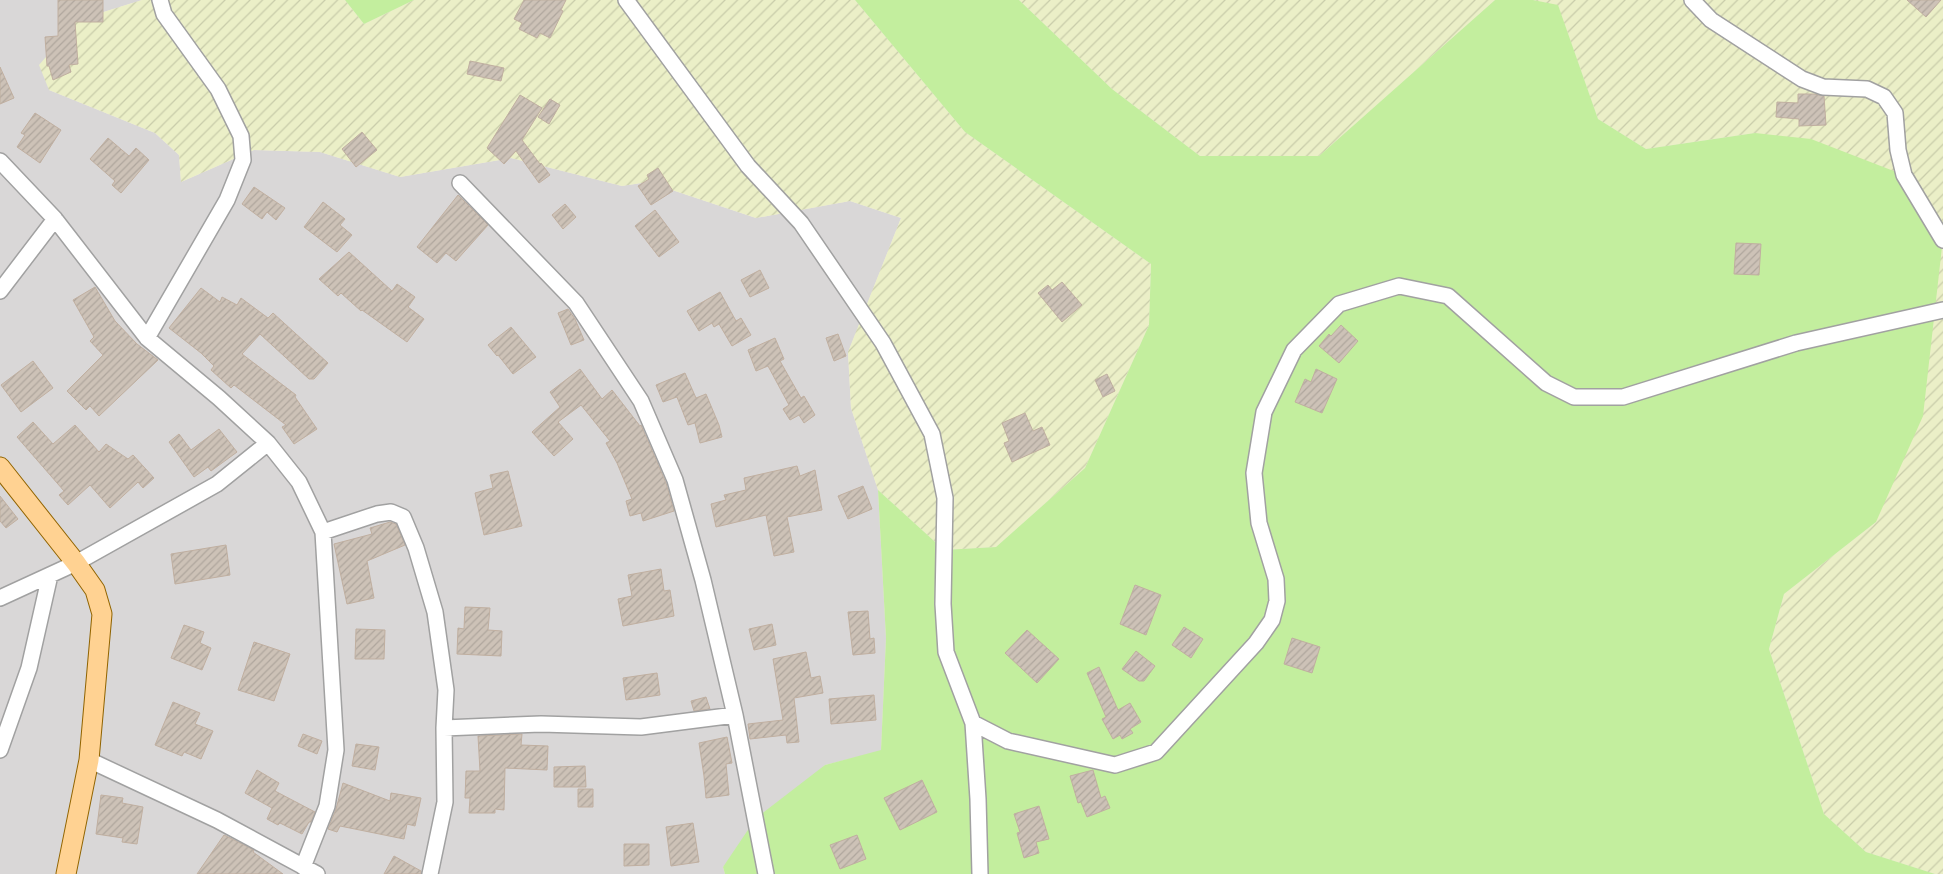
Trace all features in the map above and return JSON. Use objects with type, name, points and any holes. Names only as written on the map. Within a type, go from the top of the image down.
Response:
[{"type":"main road","points":[[0,467],[95,590],[102,614],[89,760],[66,874]]},
{"type":"street","points":[[147,338],[227,200],[243,160],[241,136],[218,89],[164,14],[160,0]]},
{"type":"street","points":[[626,0],[748,166],[801,223],[883,343],[932,434],[945,498],[943,604],[946,652],[972,723],[978,799],[980,874]]},
{"type":"street","points":[[1692,0],[1711,20],[1802,79],[1823,88],[1866,90],[1884,97],[1895,114],[1898,150],[1904,175],[1943,240]]},
{"type":"street","points":[[0,161],[55,219],[147,338],[219,398],[268,443],[299,482],[324,532],[336,750],[326,806],[303,867]]},
{"type":"street","points":[[460,183],[576,303],[641,401],[675,480],[703,580],[735,715],[766,874]]},
{"type":"street","points":[[0,291],[55,219]]},
{"type":"street","points":[[972,723],[1008,741],[1114,765],[1156,752],[1256,643],[1272,620],[1278,601],[1276,579],[1259,523],[1254,473],[1264,412],[1294,350],[1339,304],[1399,286],[1448,296],[1546,384],[1574,397],[1623,397],[1796,343],[1943,310]]},
{"type":"street","points":[[0,598],[76,563],[217,484],[268,443]]},
{"type":"street","points":[[324,532],[377,514],[391,512],[403,517],[416,548],[435,612],[446,690],[444,728],[445,802],[430,874]]},
{"type":"street","points":[[0,750],[29,668],[50,575]]},
{"type":"street","points":[[444,728],[541,724],[641,728],[735,715]]},
{"type":"street","points":[[89,760],[217,820],[317,874]]},
{"type":"shaded area","points":[[0,0],[142,0],[78,20],[49,90],[155,133],[179,155],[181,182],[254,150],[320,152],[400,177],[511,158],[622,186],[648,182],[756,218],[850,201],[901,218],[848,353],[851,408],[878,490],[886,638],[881,751],[825,765],[723,867],[725,874],[0,874]]},
{"type":"green space","points":[[142,0],[345,0],[364,24],[414,0],[855,0],[965,132],[1151,264],[1149,325],[1085,468],[996,547],[944,550],[878,490],[851,408],[848,352],[901,218],[850,201],[756,218],[648,182],[622,186],[511,158],[400,177],[320,152],[254,150],[181,182],[179,155],[155,133],[49,90],[39,65],[78,20]]},
{"type":"green space","points":[[345,0],[414,0],[364,24]]},
{"type":"green space","points":[[855,0],[1019,0],[1112,89],[1200,156],[1319,156],[1495,0],[1533,0],[1558,5],[1598,119],[1646,149],[1755,133],[1811,139],[1904,175],[1943,238],[1923,416],[1876,522],[1784,594],[1769,649],[1824,814],[1866,852],[1935,874],[725,874],[723,867],[756,818],[825,765],[881,750],[886,638],[878,490],[944,550],[996,547],[1085,468],[1149,325],[1151,264],[965,132]]},
{"type":"green space","points":[[1019,0],[1495,0],[1319,156],[1200,156],[1112,89]]},
{"type":"green space","points":[[1533,0],[1943,0],[1943,874],[1935,874],[1866,852],[1824,814],[1769,649],[1784,594],[1876,522],[1755,133],[1646,149],[1598,119],[1558,6]]},
{"type":"building","points":[[58,0],[103,0],[103,22],[75,22],[78,64],[69,65],[71,72],[53,80],[49,66],[47,66],[45,37],[58,36]]},
{"type":"building","points":[[524,0],[566,0],[561,10],[563,11],[550,38],[540,33],[537,38],[519,29],[522,23],[514,19]]},
{"type":"building","points":[[1907,0],[1941,0],[1926,17]]},
{"type":"building","points":[[470,61],[504,68],[501,81],[467,74]]},
{"type":"building","points":[[0,67],[14,98],[0,104]]},
{"type":"building","points":[[1798,94],[1824,96],[1826,125],[1799,126],[1799,119],[1776,117],[1777,102],[1798,103]]},
{"type":"building","points":[[520,95],[542,108],[522,140],[550,175],[539,183],[516,151],[504,164],[487,148]]},
{"type":"building","points":[[550,99],[560,105],[549,124],[538,117]]},
{"type":"building","points":[[35,113],[61,130],[40,163],[17,147],[25,135],[21,133]]},
{"type":"building","points":[[362,132],[377,150],[356,167],[342,149]]},
{"type":"building","points":[[108,138],[129,156],[136,148],[149,160],[121,193],[112,185],[115,181],[90,159]]},
{"type":"building","points":[[658,168],[673,191],[651,205],[638,186],[649,179],[647,175]]},
{"type":"building","points":[[254,187],[285,208],[276,220],[267,212],[262,219],[242,204]]},
{"type":"building","points":[[458,195],[488,225],[456,261],[446,253],[437,263],[417,247]]},
{"type":"building","points":[[323,202],[345,219],[340,225],[352,235],[337,252],[304,227]]},
{"type":"building","points":[[565,204],[576,217],[563,229],[552,215]]},
{"type":"building","points":[[655,210],[679,242],[659,257],[635,226]]},
{"type":"building","points":[[1736,243],[1761,244],[1759,275],[1734,274]]},
{"type":"building","points":[[349,252],[392,291],[397,284],[415,297],[408,307],[424,319],[407,342],[361,311],[341,293],[338,296],[319,279]]},
{"type":"building","points":[[760,270],[769,288],[750,297],[741,280]]},
{"type":"building","points":[[1062,282],[1082,305],[1062,322],[1038,293],[1048,285],[1052,290]]},
{"type":"building","points":[[95,287],[115,321],[137,344],[158,360],[99,416],[90,406],[86,410],[67,391],[103,355],[90,341],[94,337],[73,300]]},
{"type":"building","points":[[201,288],[220,302],[222,297],[237,305],[241,298],[268,318],[273,313],[328,363],[314,379],[309,379],[260,334],[242,354],[296,395],[295,397],[317,429],[294,444],[282,427],[286,425],[234,385],[231,388],[211,370],[214,366],[201,353],[169,328]]},
{"type":"building","points":[[720,292],[736,321],[741,318],[751,335],[732,346],[719,324],[714,327],[712,323],[699,331],[687,311]]},
{"type":"building","points":[[568,309],[575,319],[584,340],[571,345],[558,313]]},
{"type":"building","points":[[1341,325],[1358,341],[1339,363],[1319,346],[1329,334],[1331,336]]},
{"type":"building","points":[[511,327],[536,357],[513,374],[488,345]]},
{"type":"building","points":[[838,334],[846,356],[834,361],[826,338]]},
{"type":"building","points":[[775,338],[784,359],[780,361],[801,398],[804,396],[815,415],[804,423],[799,415],[790,420],[783,409],[789,405],[768,366],[756,371],[748,350]]},
{"type":"building","points":[[33,361],[53,388],[21,412],[1,385]]},
{"type":"building","points":[[580,369],[602,399],[612,390],[641,425],[666,483],[674,511],[643,521],[641,513],[630,516],[626,501],[632,499],[617,463],[606,443],[610,441],[581,405],[558,422],[573,439],[554,456],[532,432],[560,407],[550,392]]},
{"type":"building","points":[[1316,369],[1337,379],[1322,413],[1295,402],[1305,379],[1311,382]]},
{"type":"building","points":[[685,373],[696,398],[706,394],[722,437],[700,443],[695,423],[688,425],[677,397],[663,402],[656,385]]},
{"type":"building","points":[[1107,374],[1115,391],[1103,397],[1095,380]]},
{"type":"building","points":[[1025,413],[1033,431],[1042,427],[1050,445],[1012,462],[1004,443],[1009,441],[1002,423]]},
{"type":"building","points":[[33,422],[53,444],[75,425],[99,452],[106,444],[128,459],[133,455],[154,478],[143,488],[138,482],[110,508],[90,485],[68,505],[59,495],[64,491],[17,437]]},
{"type":"building","points":[[219,429],[237,452],[211,471],[208,467],[194,477],[169,442],[179,434],[191,450]]},
{"type":"building","points":[[797,466],[800,476],[815,470],[822,510],[787,517],[794,552],[774,556],[766,515],[716,527],[711,504],[726,500],[724,495],[746,490],[744,478]]},
{"type":"building","points":[[508,471],[522,526],[484,535],[475,493],[493,488],[490,475]]},
{"type":"building","points":[[863,486],[872,509],[848,519],[838,496]]},
{"type":"building","points":[[0,496],[18,519],[6,528],[0,521]]},
{"type":"building","points":[[390,522],[396,524],[405,545],[367,561],[374,598],[347,604],[334,544],[372,534],[370,528]]},
{"type":"building","points":[[226,545],[230,575],[175,584],[171,554]]},
{"type":"building","points":[[661,569],[664,591],[670,590],[674,616],[623,626],[618,599],[632,596],[628,575]]},
{"type":"building","points":[[1135,585],[1161,595],[1146,635],[1120,624]]},
{"type":"building","points":[[465,607],[490,608],[488,630],[502,631],[501,656],[457,654],[458,628],[464,629]]},
{"type":"building","points":[[868,611],[870,639],[874,638],[875,653],[853,655],[848,612]]},
{"type":"building","points":[[772,624],[776,645],[754,650],[749,629]]},
{"type":"building","points":[[184,625],[204,632],[200,643],[211,648],[202,670],[171,658]]},
{"type":"building","points":[[1184,627],[1203,639],[1191,658],[1172,645]]},
{"type":"building","points":[[356,629],[385,630],[384,659],[355,659]]},
{"type":"building","points":[[1027,630],[1059,659],[1037,683],[1005,653]]},
{"type":"building","points":[[1292,638],[1320,647],[1312,673],[1284,664]]},
{"type":"building","points":[[254,642],[290,654],[274,701],[238,690]]},
{"type":"building","points":[[1136,651],[1155,666],[1144,681],[1139,681],[1122,669]]},
{"type":"building","points":[[806,652],[811,678],[820,676],[823,693],[794,698],[799,742],[787,743],[786,735],[750,739],[748,724],[783,720],[773,659]]},
{"type":"building","points":[[1099,667],[1118,710],[1130,703],[1141,722],[1130,729],[1133,733],[1122,739],[1120,735],[1113,739],[1102,719],[1106,717],[1087,673]]},
{"type":"building","points":[[657,673],[660,695],[626,700],[623,678]]},
{"type":"building","points":[[874,695],[876,720],[831,724],[829,699]]},
{"type":"building","points":[[706,697],[710,709],[694,711],[691,701]]},
{"type":"building","points":[[173,702],[200,713],[195,724],[213,731],[201,759],[184,752],[182,756],[155,745]]},
{"type":"building","points":[[303,734],[322,741],[317,754],[298,746]]},
{"type":"building","points":[[522,734],[521,745],[548,746],[547,770],[505,768],[504,810],[495,809],[495,813],[469,813],[470,798],[465,798],[466,771],[480,771],[478,736]]},
{"type":"building","points":[[727,737],[732,763],[726,764],[729,795],[706,798],[699,743]]},
{"type":"building","points":[[356,744],[379,747],[375,770],[352,766]]},
{"type":"building","points":[[585,766],[586,787],[554,787],[554,767]]},
{"type":"building","points":[[257,770],[279,783],[275,791],[315,812],[311,822],[309,822],[302,834],[267,819],[272,808],[245,793]]},
{"type":"building","points":[[1093,770],[1101,798],[1105,796],[1110,808],[1087,817],[1081,802],[1078,803],[1070,776]]},
{"type":"building","points":[[922,780],[937,812],[900,830],[884,798]]},
{"type":"building","points":[[343,783],[390,801],[391,793],[421,798],[415,826],[407,824],[404,839],[340,826],[337,832],[328,829]]},
{"type":"building","points":[[578,789],[593,789],[593,807],[578,807]]},
{"type":"building","points":[[101,795],[123,798],[122,803],[143,807],[137,844],[122,842],[123,838],[96,834]]},
{"type":"building","points":[[1039,806],[1049,839],[1036,842],[1039,853],[1024,858],[1017,833],[1020,832],[1014,814]]},
{"type":"building","points":[[693,823],[699,862],[671,866],[666,827]]},
{"type":"building","points":[[224,835],[254,850],[253,852],[283,874],[197,874]]},
{"type":"building","points":[[857,835],[866,859],[840,869],[830,845]]},
{"type":"building","points":[[624,844],[649,844],[649,865],[624,866]]},
{"type":"building","points":[[394,856],[421,871],[421,874],[384,874]]}]
